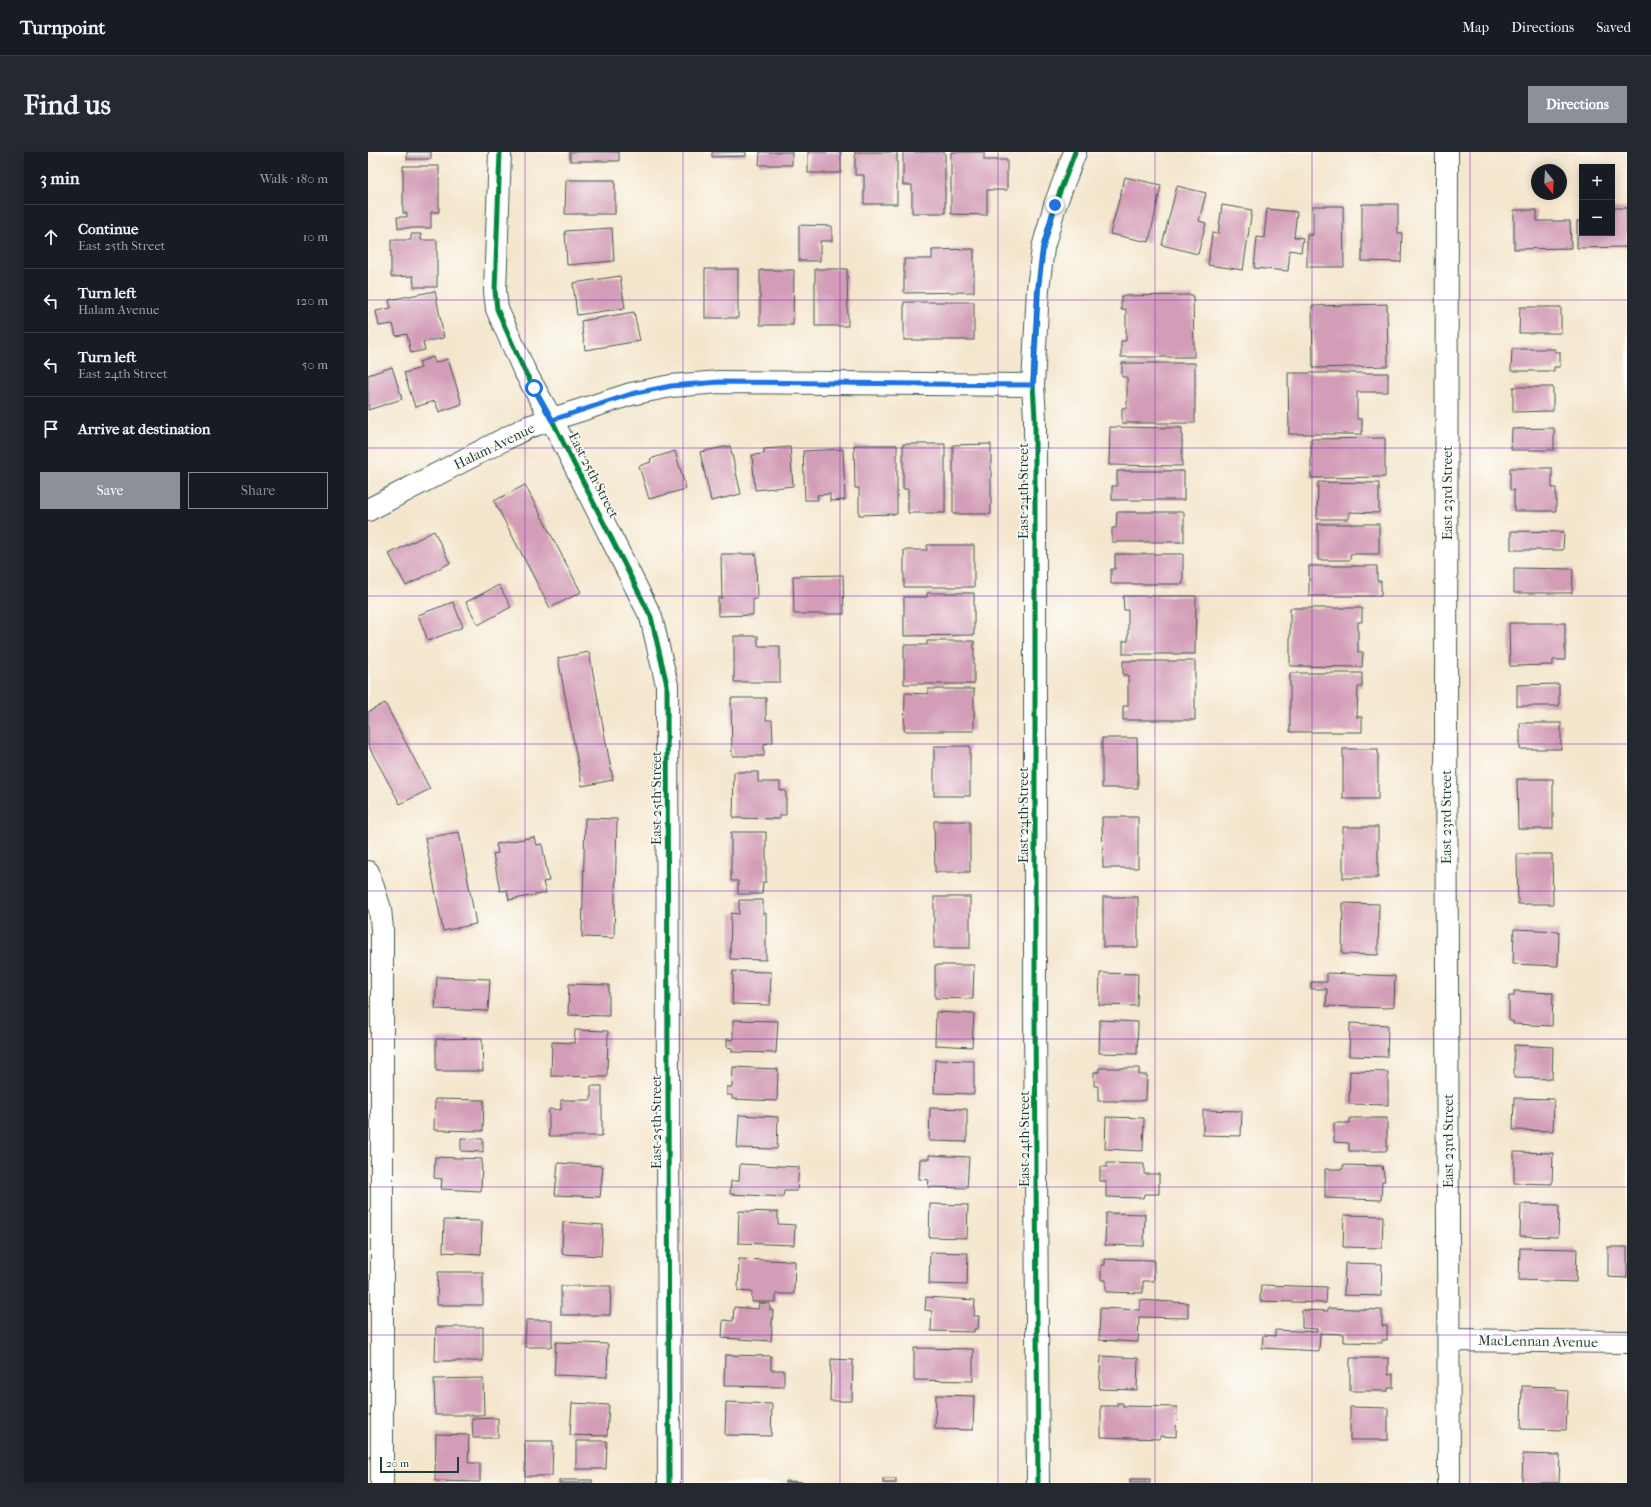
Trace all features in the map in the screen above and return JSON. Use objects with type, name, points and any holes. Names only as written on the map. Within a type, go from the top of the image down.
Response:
[{"type":"street","name":"East 25th Street","points":[[500,152],[495,291],[497,309],[524,370],[552,420],[651,617],[667,684],[669,1483]]},
{"type":"street","name":"East 24th Street","points":[[1038,1483],[1035,1023],[1035,418],[1033,385],[1038,289],[1043,248],[1055,205],[1075,152]]},
{"type":"street","name":"East 23rd Street","points":[[1447,152],[1446,727],[1449,1483]]},
{"type":"street","name":"Halam Avenue","points":[[368,510],[528,427],[631,394],[671,386],[719,382],[1033,385]]},
{"type":"street","points":[[368,872],[380,909],[382,929],[382,1483]]},
{"type":"street","name":"MacLennan Avenue","points":[[1449,1340],[1627,1342]]},
{"type":"building","points":[[407,152],[431,152],[431,159],[407,159]]},
{"type":"building","points":[[570,152],[619,152],[619,161],[570,161]]},
{"type":"building","points":[[712,152],[746,152],[746,156],[712,157]]},
{"type":"building","points":[[760,152],[792,152],[792,165],[759,165]]},
{"type":"building","points":[[808,152],[841,152],[841,173],[808,173]]},
{"type":"building","points":[[855,152],[897,152],[897,204],[864,204],[864,175],[855,175]]},
{"type":"building","points":[[903,152],[945,152],[945,213],[912,213],[912,185],[903,185]]},
{"type":"building","points":[[951,152],[984,152],[984,160],[1007,160],[1007,190],[987,190],[987,215],[951,214]]},
{"type":"building","points":[[403,166],[439,166],[439,212],[431,212],[431,228],[398,228],[397,217],[407,217],[407,213],[403,213]]},
{"type":"building","points":[[1125,177],[1161,185],[1149,242],[1110,234]]},
{"type":"building","points":[[566,180],[615,180],[615,214],[565,214]]},
{"type":"building","points":[[1177,186],[1206,193],[1199,221],[1206,223],[1198,254],[1162,245]]},
{"type":"building","points":[[1362,204],[1398,204],[1398,233],[1402,233],[1401,262],[1362,261]]},
{"type":"building","points":[[1222,205],[1252,210],[1243,270],[1208,265],[1212,233],[1218,234]]},
{"type":"building","points":[[1313,206],[1343,206],[1344,267],[1307,267],[1307,235],[1313,235]]},
{"type":"building","points":[[1615,208],[1627,208],[1627,247],[1577,248],[1577,221],[1579,221],[1579,236],[1615,236]]},
{"type":"building","points":[[1267,209],[1297,212],[1294,237],[1303,238],[1301,252],[1290,250],[1288,271],[1254,268],[1257,237],[1264,238]]},
{"type":"building","points":[[1514,210],[1537,210],[1537,221],[1570,221],[1571,248],[1514,249]]},
{"type":"building","points":[[799,225],[832,226],[832,241],[820,241],[820,261],[799,261]]},
{"type":"building","points":[[612,228],[614,261],[567,265],[565,231]]},
{"type":"building","points":[[411,234],[421,234],[421,240],[437,240],[437,287],[414,287],[413,276],[391,277],[391,240],[411,240]]},
{"type":"building","points":[[974,249],[974,292],[904,293],[904,259],[932,259],[932,250]]},
{"type":"building","points":[[705,269],[738,269],[738,318],[705,318]]},
{"type":"building","points":[[815,269],[847,269],[848,326],[815,326]]},
{"type":"building","points":[[760,270],[794,270],[793,325],[760,325]]},
{"type":"building","points":[[620,276],[625,308],[577,315],[573,283]]},
{"type":"building","points":[[435,291],[444,338],[423,342],[425,350],[411,353],[407,334],[396,336],[393,324],[379,326],[376,311],[391,308],[389,300]]},
{"type":"building","points":[[1193,295],[1194,357],[1121,357],[1121,341],[1126,341],[1126,309],[1121,310],[1121,296]]},
{"type":"building","points":[[904,302],[974,302],[974,340],[904,340]]},
{"type":"building","points":[[1387,304],[1388,366],[1313,368],[1312,306]]},
{"type":"building","points":[[1520,307],[1561,307],[1561,333],[1519,333]]},
{"type":"building","points":[[634,312],[640,341],[585,350],[581,321]]},
{"type":"building","points":[[1512,349],[1555,349],[1555,352],[1560,352],[1560,367],[1554,367],[1554,371],[1511,371]]},
{"type":"building","points":[[433,357],[435,363],[448,359],[462,404],[439,412],[435,401],[415,407],[404,373],[421,368],[419,362]]},
{"type":"building","points":[[1122,363],[1195,363],[1195,423],[1122,423],[1122,408],[1127,408],[1127,377],[1122,377]]},
{"type":"building","points":[[392,367],[402,399],[368,410],[368,375]]},
{"type":"building","points":[[1288,373],[1388,373],[1388,392],[1357,392],[1357,419],[1362,419],[1362,434],[1289,434]]},
{"type":"building","points":[[1513,387],[1553,387],[1553,411],[1513,412]]},
{"type":"building","points":[[1110,427],[1182,428],[1182,466],[1109,465]]},
{"type":"building","points":[[1554,428],[1554,450],[1511,450],[1512,429]]},
{"type":"building","points":[[1385,438],[1385,477],[1311,478],[1311,439]]},
{"type":"building","points":[[903,444],[945,444],[945,513],[908,513],[908,489],[903,489]]},
{"type":"building","points":[[991,444],[991,514],[953,514],[953,445]]},
{"type":"building","points":[[854,445],[897,445],[897,514],[859,515],[859,488],[855,488]]},
{"type":"building","points":[[730,446],[741,494],[711,501],[700,452]]},
{"type":"building","points":[[790,447],[793,486],[755,490],[752,455],[764,454],[764,449]]},
{"type":"building","points":[[843,449],[845,500],[830,501],[830,494],[817,495],[818,500],[805,500],[803,451]]},
{"type":"building","points":[[675,451],[686,489],[649,499],[639,466],[651,462],[650,459]]},
{"type":"building","points":[[1510,468],[1552,468],[1552,488],[1556,488],[1556,511],[1514,511],[1514,490],[1510,490]]},
{"type":"building","points":[[1117,471],[1184,471],[1184,500],[1112,500],[1112,486],[1117,486]]},
{"type":"building","points":[[1318,482],[1379,483],[1379,513],[1349,512],[1349,519],[1317,519]]},
{"type":"building","points":[[525,485],[581,592],[550,608],[494,501]]},
{"type":"building","points":[[1117,512],[1184,512],[1184,542],[1112,542],[1112,528],[1116,528]]},
{"type":"building","points":[[1318,524],[1379,524],[1379,554],[1350,554],[1350,560],[1318,560]]},
{"type":"building","points":[[434,531],[450,563],[406,586],[389,554]]},
{"type":"building","points":[[1511,531],[1564,532],[1563,550],[1511,550]]},
{"type":"building","points":[[927,545],[974,545],[974,587],[904,587],[904,550],[927,550]]},
{"type":"building","points":[[721,554],[756,554],[757,599],[753,599],[753,615],[718,616],[718,598],[722,598]]},
{"type":"building","points":[[1115,554],[1183,554],[1183,584],[1111,584],[1111,569],[1115,569]]},
{"type":"building","points":[[1309,566],[1377,566],[1377,581],[1381,581],[1381,596],[1309,596]]},
{"type":"building","points":[[1514,568],[1573,569],[1572,593],[1514,593]]},
{"type":"building","points":[[843,575],[844,614],[794,614],[793,576]]},
{"type":"building","points":[[499,585],[511,607],[478,625],[466,602]]},
{"type":"building","points":[[927,593],[974,593],[974,635],[904,636],[904,597],[927,597]]},
{"type":"building","points":[[1123,596],[1196,596],[1195,654],[1123,654],[1123,641],[1128,641],[1128,610],[1124,610]]},
{"type":"building","points":[[453,602],[463,627],[428,641],[418,615]]},
{"type":"building","points":[[1290,608],[1362,608],[1362,622],[1358,622],[1358,652],[1363,652],[1362,667],[1290,666]]},
{"type":"building","points":[[1509,623],[1565,623],[1565,660],[1553,660],[1553,665],[1510,666]]},
{"type":"building","points":[[734,636],[758,636],[758,646],[780,646],[780,682],[734,682]]},
{"type":"building","points":[[927,641],[974,641],[974,684],[904,684],[904,645],[927,645]]},
{"type":"building","points":[[589,652],[613,780],[582,786],[558,658]]},
{"type":"building","points":[[1123,661],[1195,661],[1195,720],[1123,720],[1123,706],[1128,706],[1128,675],[1123,675]]},
{"type":"building","points":[[1290,673],[1362,673],[1362,687],[1358,687],[1357,717],[1362,717],[1362,732],[1290,732]]},
{"type":"building","points":[[1559,684],[1559,706],[1517,706],[1517,685]]},
{"type":"building","points":[[928,689],[974,689],[974,731],[904,731],[905,693],[928,694]]},
{"type":"building","points":[[731,698],[766,698],[766,720],[772,720],[773,742],[764,744],[764,756],[732,756]]},
{"type":"building","points":[[385,703],[430,789],[400,804],[368,745],[368,712]]},
{"type":"building","points":[[1520,723],[1561,723],[1561,749],[1520,749]]},
{"type":"building","points":[[1102,738],[1137,738],[1138,788],[1102,788]]},
{"type":"building","points":[[934,746],[970,746],[970,796],[934,796]]},
{"type":"building","points":[[1343,749],[1378,749],[1378,799],[1343,799]]},
{"type":"building","points":[[734,772],[758,772],[758,782],[780,782],[780,790],[786,791],[786,815],[780,815],[780,819],[733,818]]},
{"type":"building","points":[[1517,779],[1553,779],[1553,829],[1518,829]]},
{"type":"building","points":[[1102,817],[1138,817],[1138,868],[1103,868]]},
{"type":"building","points":[[585,818],[617,819],[614,938],[582,937]]},
{"type":"building","points":[[934,821],[970,821],[970,872],[935,872]]},
{"type":"building","points":[[1343,827],[1378,827],[1378,878],[1343,878]]},
{"type":"building","points":[[459,832],[476,924],[443,931],[425,838]]},
{"type":"building","points":[[731,832],[766,832],[766,882],[763,882],[762,894],[738,894],[738,881],[731,881]]},
{"type":"building","points":[[534,837],[536,845],[542,844],[549,881],[543,882],[546,893],[509,900],[507,890],[500,891],[493,854],[498,853],[496,844]]},
{"type":"building","points":[[1517,854],[1552,854],[1553,904],[1518,904]]},
{"type":"building","points":[[934,897],[970,897],[970,948],[934,948]]},
{"type":"building","points":[[1103,897],[1138,897],[1138,947],[1103,947]]},
{"type":"building","points":[[739,900],[763,900],[763,914],[766,913],[766,960],[730,959],[731,913],[739,914]]},
{"type":"building","points":[[1343,903],[1379,904],[1378,955],[1342,954]]},
{"type":"building","points":[[1514,929],[1559,931],[1558,966],[1513,964]]},
{"type":"building","points":[[935,965],[974,965],[973,999],[935,998]]},
{"type":"building","points":[[733,971],[771,972],[770,1005],[732,1004]]},
{"type":"building","points":[[1100,973],[1138,974],[1137,1006],[1099,1005]]},
{"type":"building","points":[[1327,973],[1395,976],[1394,1006],[1387,1008],[1326,1006],[1327,989],[1311,989],[1311,982],[1327,982]]},
{"type":"building","points":[[437,977],[490,979],[488,1011],[435,1009]]},
{"type":"building","points":[[569,984],[609,985],[609,1016],[568,1015]]},
{"type":"building","points":[[1514,991],[1553,993],[1552,1026],[1513,1024],[1513,1021],[1509,1021],[1509,996],[1514,996]]},
{"type":"building","points":[[936,1012],[974,1014],[972,1047],[935,1045]]},
{"type":"building","points":[[733,1020],[778,1021],[776,1053],[732,1052],[732,1048],[727,1047],[727,1039],[733,1040]]},
{"type":"building","points":[[1100,1020],[1138,1022],[1137,1054],[1099,1053]]},
{"type":"building","points":[[1350,1023],[1388,1025],[1387,1057],[1349,1056]]},
{"type":"building","points":[[575,1030],[608,1031],[607,1077],[551,1076],[552,1042],[574,1043]]},
{"type":"building","points":[[482,1038],[483,1071],[436,1071],[436,1039]]},
{"type":"building","points":[[1514,1045],[1553,1047],[1552,1079],[1514,1078]]},
{"type":"building","points":[[935,1060],[974,1061],[974,1094],[934,1093]]},
{"type":"building","points":[[733,1067],[778,1069],[777,1101],[732,1099],[732,1095],[727,1095],[727,1087],[732,1087]]},
{"type":"building","points":[[1099,1068],[1139,1068],[1139,1075],[1147,1075],[1146,1100],[1098,1101],[1098,1086],[1094,1086],[1094,1072],[1099,1072]]},
{"type":"building","points":[[1350,1071],[1388,1072],[1388,1105],[1349,1104]]},
{"type":"building","points":[[591,1086],[602,1086],[602,1136],[549,1136],[549,1109],[561,1110],[561,1100],[591,1100]]},
{"type":"building","points":[[1514,1098],[1554,1099],[1553,1131],[1513,1130]]},
{"type":"building","points":[[435,1099],[484,1100],[483,1131],[434,1130]]},
{"type":"building","points":[[930,1108],[967,1109],[967,1142],[929,1141]]},
{"type":"building","points":[[1203,1110],[1242,1111],[1241,1136],[1203,1135]]},
{"type":"building","points":[[739,1115],[778,1117],[777,1149],[737,1148]]},
{"type":"building","points":[[1106,1117],[1144,1118],[1143,1151],[1105,1149]]},
{"type":"building","points":[[1350,1118],[1387,1118],[1387,1151],[1349,1151],[1349,1143],[1334,1142],[1334,1123],[1350,1123]]},
{"type":"building","points":[[461,1138],[483,1139],[483,1152],[461,1151]]},
{"type":"building","points":[[1514,1152],[1553,1153],[1552,1184],[1514,1183]]},
{"type":"building","points":[[929,1155],[969,1157],[967,1188],[928,1187],[929,1180],[919,1179],[920,1159],[929,1159]]},
{"type":"building","points":[[435,1157],[482,1159],[481,1191],[441,1189],[442,1179],[434,1178]]},
{"type":"building","points":[[558,1163],[603,1166],[600,1197],[555,1195]]},
{"type":"building","points":[[1107,1163],[1144,1164],[1144,1174],[1159,1174],[1159,1194],[1144,1194],[1143,1198],[1106,1197],[1106,1181],[1100,1181],[1100,1167],[1107,1167]]},
{"type":"building","points":[[740,1164],[799,1167],[797,1191],[784,1191],[783,1197],[730,1194],[731,1181],[739,1181]]},
{"type":"building","points":[[1343,1165],[1382,1166],[1385,1181],[1382,1181],[1381,1200],[1325,1198],[1325,1169],[1343,1169]]},
{"type":"building","points":[[930,1204],[968,1205],[967,1238],[929,1237]]},
{"type":"building","points":[[1521,1204],[1559,1205],[1558,1237],[1520,1236]]},
{"type":"building","points":[[739,1211],[778,1212],[778,1224],[795,1225],[794,1245],[738,1243]]},
{"type":"building","points":[[1106,1213],[1145,1214],[1144,1246],[1105,1245]]},
{"type":"building","points":[[1344,1215],[1383,1216],[1382,1248],[1343,1247]]},
{"type":"building","points":[[444,1220],[482,1221],[481,1254],[443,1252]]},
{"type":"building","points":[[563,1222],[603,1225],[601,1256],[562,1254]]},
{"type":"building","points":[[1608,1247],[1627,1247],[1627,1278],[1608,1277]]},
{"type":"building","points":[[1520,1248],[1577,1249],[1576,1282],[1519,1280]]},
{"type":"building","points":[[930,1252],[968,1253],[967,1285],[929,1284]]},
{"type":"building","points":[[739,1259],[795,1261],[794,1294],[776,1294],[776,1302],[752,1302],[752,1292],[738,1291]]},
{"type":"building","points":[[1105,1259],[1154,1260],[1154,1281],[1143,1281],[1143,1293],[1106,1292],[1106,1280],[1101,1280],[1101,1265],[1105,1265]]},
{"type":"building","points":[[1345,1263],[1382,1264],[1381,1296],[1344,1295]]},
{"type":"building","points":[[438,1272],[483,1272],[483,1305],[437,1305]]},
{"type":"building","points":[[1261,1285],[1327,1287],[1326,1303],[1260,1301]]},
{"type":"building","points":[[561,1286],[611,1286],[610,1315],[561,1315]]},
{"type":"building","points":[[926,1297],[975,1300],[974,1316],[979,1316],[978,1329],[974,1329],[974,1332],[931,1331],[932,1311],[925,1310]]},
{"type":"building","points":[[1140,1300],[1188,1303],[1188,1318],[1139,1317],[1138,1342],[1099,1340],[1100,1308],[1140,1310]]},
{"type":"building","points":[[759,1303],[770,1304],[770,1310],[773,1310],[771,1341],[722,1338],[723,1320],[733,1321],[734,1307],[758,1309]]},
{"type":"building","points":[[1328,1308],[1382,1310],[1382,1326],[1387,1326],[1387,1340],[1382,1340],[1382,1343],[1344,1342],[1344,1334],[1320,1333],[1319,1351],[1262,1348],[1263,1335],[1275,1336],[1275,1330],[1317,1332],[1317,1329],[1302,1328],[1302,1310],[1328,1311]]},
{"type":"building","points":[[526,1320],[552,1320],[552,1347],[525,1347]]},
{"type":"building","points":[[436,1327],[483,1327],[483,1361],[435,1361]]},
{"type":"building","points":[[556,1342],[608,1344],[607,1377],[554,1375]]},
{"type":"building","points":[[914,1348],[973,1349],[973,1381],[914,1380]]},
{"type":"building","points":[[725,1355],[771,1356],[771,1370],[784,1370],[784,1387],[724,1386]]},
{"type":"building","points":[[1101,1356],[1138,1358],[1137,1390],[1099,1389]]},
{"type":"building","points":[[1350,1358],[1388,1358],[1388,1375],[1393,1374],[1393,1388],[1388,1388],[1388,1391],[1350,1391]]},
{"type":"building","points":[[831,1359],[853,1360],[852,1401],[830,1401]]},
{"type":"building","points":[[483,1378],[484,1415],[435,1415],[434,1379]]},
{"type":"building","points":[[1522,1386],[1556,1387],[1556,1390],[1568,1391],[1566,1430],[1521,1429]]},
{"type":"building","points":[[936,1395],[974,1396],[973,1430],[935,1429]]},
{"type":"building","points":[[726,1402],[772,1404],[771,1436],[725,1435]]},
{"type":"building","points":[[572,1403],[609,1405],[607,1436],[570,1435]]},
{"type":"building","points":[[1117,1403],[1123,1403],[1123,1406],[1177,1407],[1176,1437],[1160,1436],[1160,1439],[1101,1437],[1101,1406],[1117,1406]]},
{"type":"building","points":[[1350,1407],[1388,1408],[1388,1440],[1350,1440]]},
{"type":"building","points":[[498,1418],[498,1438],[473,1438],[472,1419]]},
{"type":"building","points":[[436,1434],[469,1435],[468,1463],[480,1463],[480,1482],[435,1481]]},
{"type":"building","points":[[525,1441],[553,1441],[552,1476],[525,1476]]},
{"type":"building","points":[[576,1441],[607,1441],[606,1469],[576,1469]]},
{"type":"building","points":[[1523,1454],[1560,1455],[1559,1483],[1522,1483]]},
{"type":"building","points":[[883,1479],[896,1479],[896,1483],[883,1483]]},
{"type":"building","points":[[1130,1479],[1150,1479],[1150,1483],[1130,1483]]},
{"type":"building","points":[[559,1480],[592,1480],[592,1483],[559,1483]]},
{"type":"building","points":[[785,1481],[802,1482],[802,1483],[785,1483]]},
{"type":"cycle path","points":[[500,152],[495,291],[497,309],[524,370],[552,420],[651,617],[667,685],[669,1483]]},
{"type":"cycle path","points":[[1038,1483],[1035,1015],[1035,418],[1033,385],[1038,289],[1043,248],[1055,205],[1075,152]]},
{"type":"route","points":[[534,388],[552,420],[631,394],[671,386],[719,382],[1033,385],[1038,289],[1043,248],[1055,205]]}]
